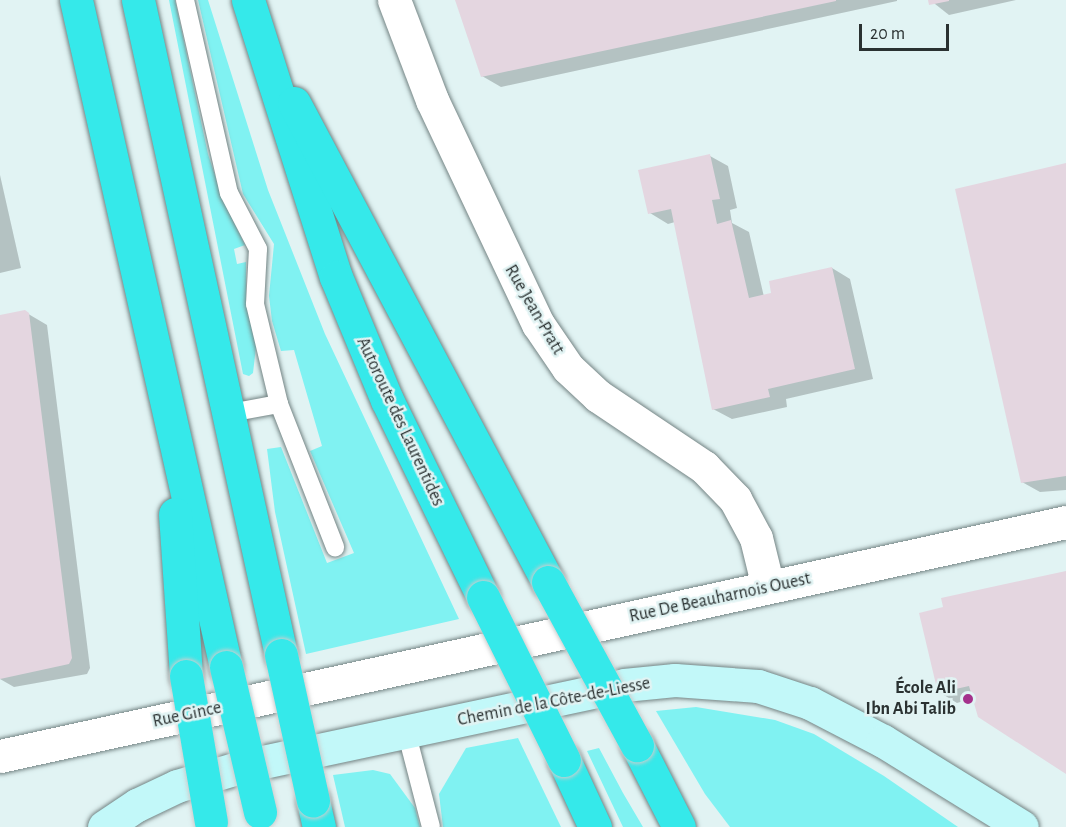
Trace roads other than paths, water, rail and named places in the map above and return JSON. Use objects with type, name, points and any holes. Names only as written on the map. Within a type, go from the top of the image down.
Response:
[{"type":"highway","points":[[76,0],[262,819]]},
{"type":"highway","points":[[138,0],[316,814]]},
{"type":"highway","name":"Autoroute des Laurentides","points":[[248,0],[310,203],[360,338],[595,827]]},
{"type":"highway","points":[[257,32],[548,582],[643,755],[679,827]]},
{"type":"highway","points":[[168,413],[186,676],[211,825]]},
{"type":"highway","points":[[643,755],[699,827]]},
{"type":"main road","name":"Chemin de la Côte-de-Liesse","points":[[104,827],[137,805],[208,776],[406,731],[647,682],[706,681],[758,686],[810,703],[859,727],[1022,827]]},
{"type":"street","name":"Rue Jean-Pratt","points":[[394,0],[432,100],[538,324],[568,368],[598,396],[704,467],[728,490],[756,538],[768,587]]},
{"type":"street","name":"Rue De Beauharnois Ouest","points":[[374,674],[1066,522]]},
{"type":"street","name":"Rue Gince","points":[[0,756],[374,674]]},
{"type":"lane","points":[[186,0],[229,193],[258,249],[255,304],[279,404],[335,547]]},
{"type":"lane","points":[[230,413],[279,404]]},
{"type":"lane","points":[[406,731],[431,827]]},
{"type":"place","name":"École Ali Ibn Abi Talib","points":[[968,699]]}]
